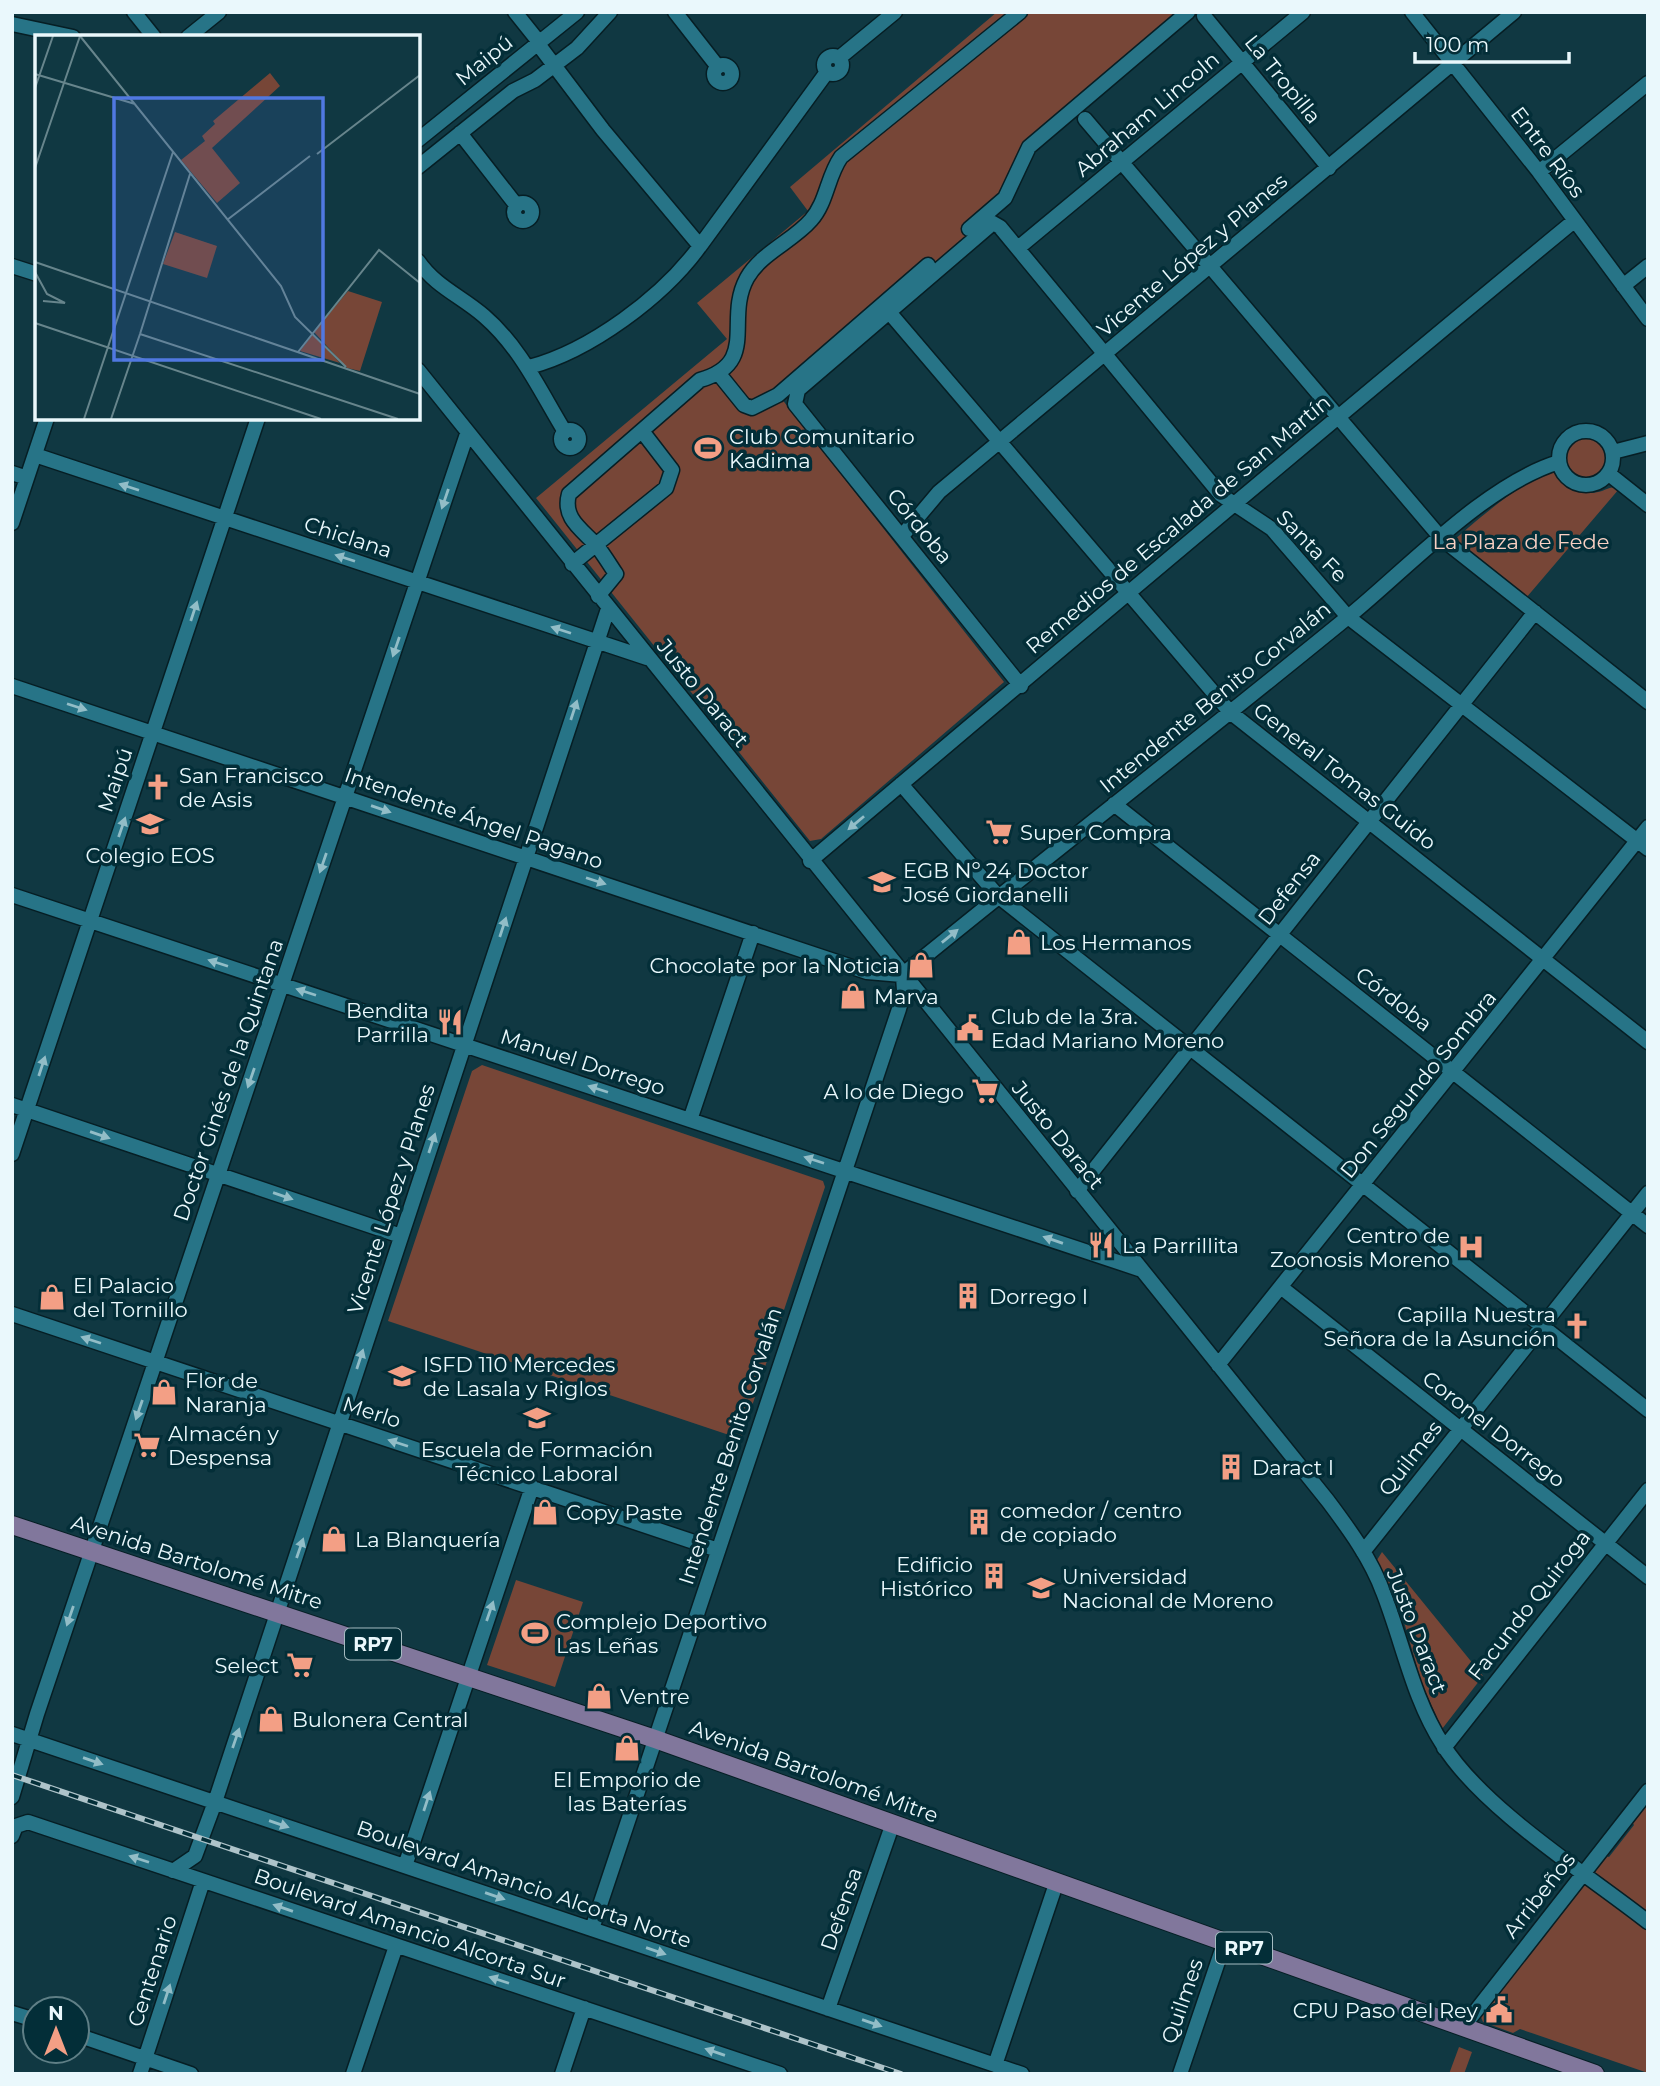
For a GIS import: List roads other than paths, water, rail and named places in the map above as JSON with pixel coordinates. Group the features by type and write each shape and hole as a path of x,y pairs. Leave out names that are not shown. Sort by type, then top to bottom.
{"main road":[{"name":"Avenida Bartolomé Mitre","path":"12,1525 655,1739 1595,2074"}],"street":[{"path":"134,12 152,35"},
{"path":"190,35 219,12"},
{"path":"515,12 554,66 699,246"},
{"name":"Maipú","path":"420,137 577,12"},
{"path":"420,165 513,91 535,80 577,48 610,12"},
{"path":"675,12 718,66"},
{"path":"528,367 561,357 591,340 664,287 699,246 827,72 832,75 840,72 842,66 839,58 895,12"},
{"path":"598,596 616,574 596,545 576,527 568,510 569,494 699,380 719,374 734,356 741,291 747,278 754,267 812,219 820,208 828,178 841,157 1020,12"},
{"path":"719,374 744,405 752,408 778,395 1005,198 1029,147 1188,12"},
{"name":"Abraham Lincoln","path":"1018,248 1303,12"},
{"name":"Entre Ríos","path":"1412,12 1539,172 1648,319"},
{"name":"Vicente López y Planes","path":"902,536 939,492 1514,12"},
{"name":"La Tropilla","path":"1205,16 1329,168"},
{"path":"12,24 64,35"},
{"path":"1539,172 1648,83"},
{"path":"1085,119 1441,538 1648,702"},
{"path":"460,133 517,206"},
{"name":"Remedios de Escalada de San Martín","path":"810,861 1021,686 1336,417 1574,221"},
{"name":"Santa Fe","path":"889,312 993,223 1000,227 1221,495 1272,529 1348,617 1642,845"},
{"path":"420,263 439,285 484,316 528,367 539,391 565,432"},
{"path":"12,266 35,273"},
{"path":"1623,286 1648,266"},
{"name":"Córdoba","path":"889,312 798,390 795,404 1021,686"},
{"name":"General Tomas Guido","path":"889,312 1230,712 1648,1042"},
{"name":"Justo Daract","path":"420,373 810,861 1328,1501 1363,1552 1382,1589 1417,1695 1444,1748 1476,1784 1582,1872 1648,1922"},
{"path":"12,523 46,420"},
{"name":"Maipú","path":"12,1154 257,420"},
{"path":"572,564 666,488 672,470 642,431"},
{"path":"1578,432 1597,433 1605,438 1613,452 1614,461 1609,474 1594,485 1576,483 1568,478 1559,462 1563,444 1578,432"},
{"name":"Doctor Ginés de la Quintana","path":"12,1797 467,434"},
{"path":"1613,452 1648,443"},
{"name":"Chiclana","path":"35,456 649,659"},
{"name":"Intendente Benito Corvalán","path":"592,1929 899,1009 904,991 902,975 1348,617 1441,538 1506,489 1559,462"},
{"path":"12,473 27,478"},
{"path":"1609,474 1648,505"},
{"name":"Vicente López y Planes","path":"195,1856 278,1613 608,609"},
{"name":"Defensa","path":"1077,1191 1535,612"},
{"name":"Intendente Ángel Pagano","path":"12,686 753,933 884,975 902,975"},
{"path":"901,784 998,896 1648,1410"},
{"name":"Córdoba","path":"1114,804 1648,1226"},
{"name":"Don Segundo Sombra","path":"1218,1365 1544,960 1642,845 1648,827"},
{"name":"Manuel Dorrego","path":"12,895 1141,1270"},
{"path":"690,1120 753,933"},
{"path":"12,1105 401,1236"},
{"name":"Quilmes","path":"1363,1552 1648,1193"},
{"name":"Coronel Dorrego","path":"1282,1288 1648,1577"},
{"name":"Merlo","path":"12,1314 718,1550"},
{"path":"405,1866 532,1488"},
{"name":"Facundo Quiroga","path":"1444,1748 1648,1490"},
{"name":"Boulevard Amancio Alcorta Norte","path":"12,1734 1022,2074"},
{"name":"Arribeños","path":"1464,2026 1648,1791"},
{"name":"Boulevard Amancio Alcorta Sur","path":"12,1836 16,1826 28,1822 775,2073"},
{"name":"Defensa","path":"828,2009 893,1824"},
{"path":"173,1871 195,1856 203,1881"},
{"name":"Centenario","path":"140,2074 203,1881"},
{"path":"995,2065 1057,1881"},
{"name":"Quilmes","path":"1180,2074 1225,1941"},
{"path":"353,2074 396,1946"},
{"path":"562,2074 584,2008"},
{"path":"91,2040 191,2074"}],"railway":[{"path":"12,1775 901,2074"}],"place":[{"name":"Club Comunitario Kadima","path":"708,448"},
{"name":"San Francisco de Asis","path":"158,787"},
{"name":"Colegio EOS","path":"150,824"},
{"name":"Super Compra","path":"999,832"},
{"name":"EGB Nº 24 Doctor José Giordanelli","path":"882,882"},
{"name":"Los Hermanos","path":"1019,942"},
{"name":"Chocolate por la Noticia","path":"921,965"},
{"name":"Marva","path":"853,996"},
{"name":"Bendita Parrilla","path":"450,1022"},
{"name":"Club de la 3ra. Edad Mariano Moreno","path":"970,1028"},
{"name":"A lo de Diego","path":"985,1091"},
{"name":"La Parrillita","path":"1101,1245"},
{"name":"Centro de Zoonosis Moreno","path":"1471,1247"},
{"name":"Dorrego I","path":"968,1296"},
{"name":"El Palacio del Tornillo","path":"52,1297"},
{"name":"Capilla Nuestra Señora de la Asunción","path":"1577,1326"},
{"name":"ISFD 110 Mercedes de Lasala y Riglos","path":"402,1376"},
{"name":"Flor de Naranja","path":"164,1392"},
{"name":"Escuela de Formación Técnico Laboral","path":"537,1418"},
{"name":"Almacén y Despensa","path":"147,1445"},
{"name":"Daract I","path":"1231,1467"},
{"name":"Copy Paste","path":"545,1512"},
{"name":"comedor / centro de copiado","path":"979,1522"},
{"name":"La Blanquería","path":"334,1539"},
{"name":"Edificio Histórico","path":"994,1576"},
{"name":"Universidad Nacional de Moreno","path":"1041,1588"},
{"name":"Complejo Deportivo Las Leñas","path":"535,1633"},
{"name":"Select","path":"300,1665"},
{"name":"Ventre","path":"599,1696"},
{"name":"Bulonera Central","path":"271,1719"},
{"name":"El Emporio de las Baterías","path":"627,1748"},
{"name":"CPU Paso del Rey","path":"1499,2010"}],"park label":[{"name":"La Plaza de Fede","path":"1521,541"}]}
